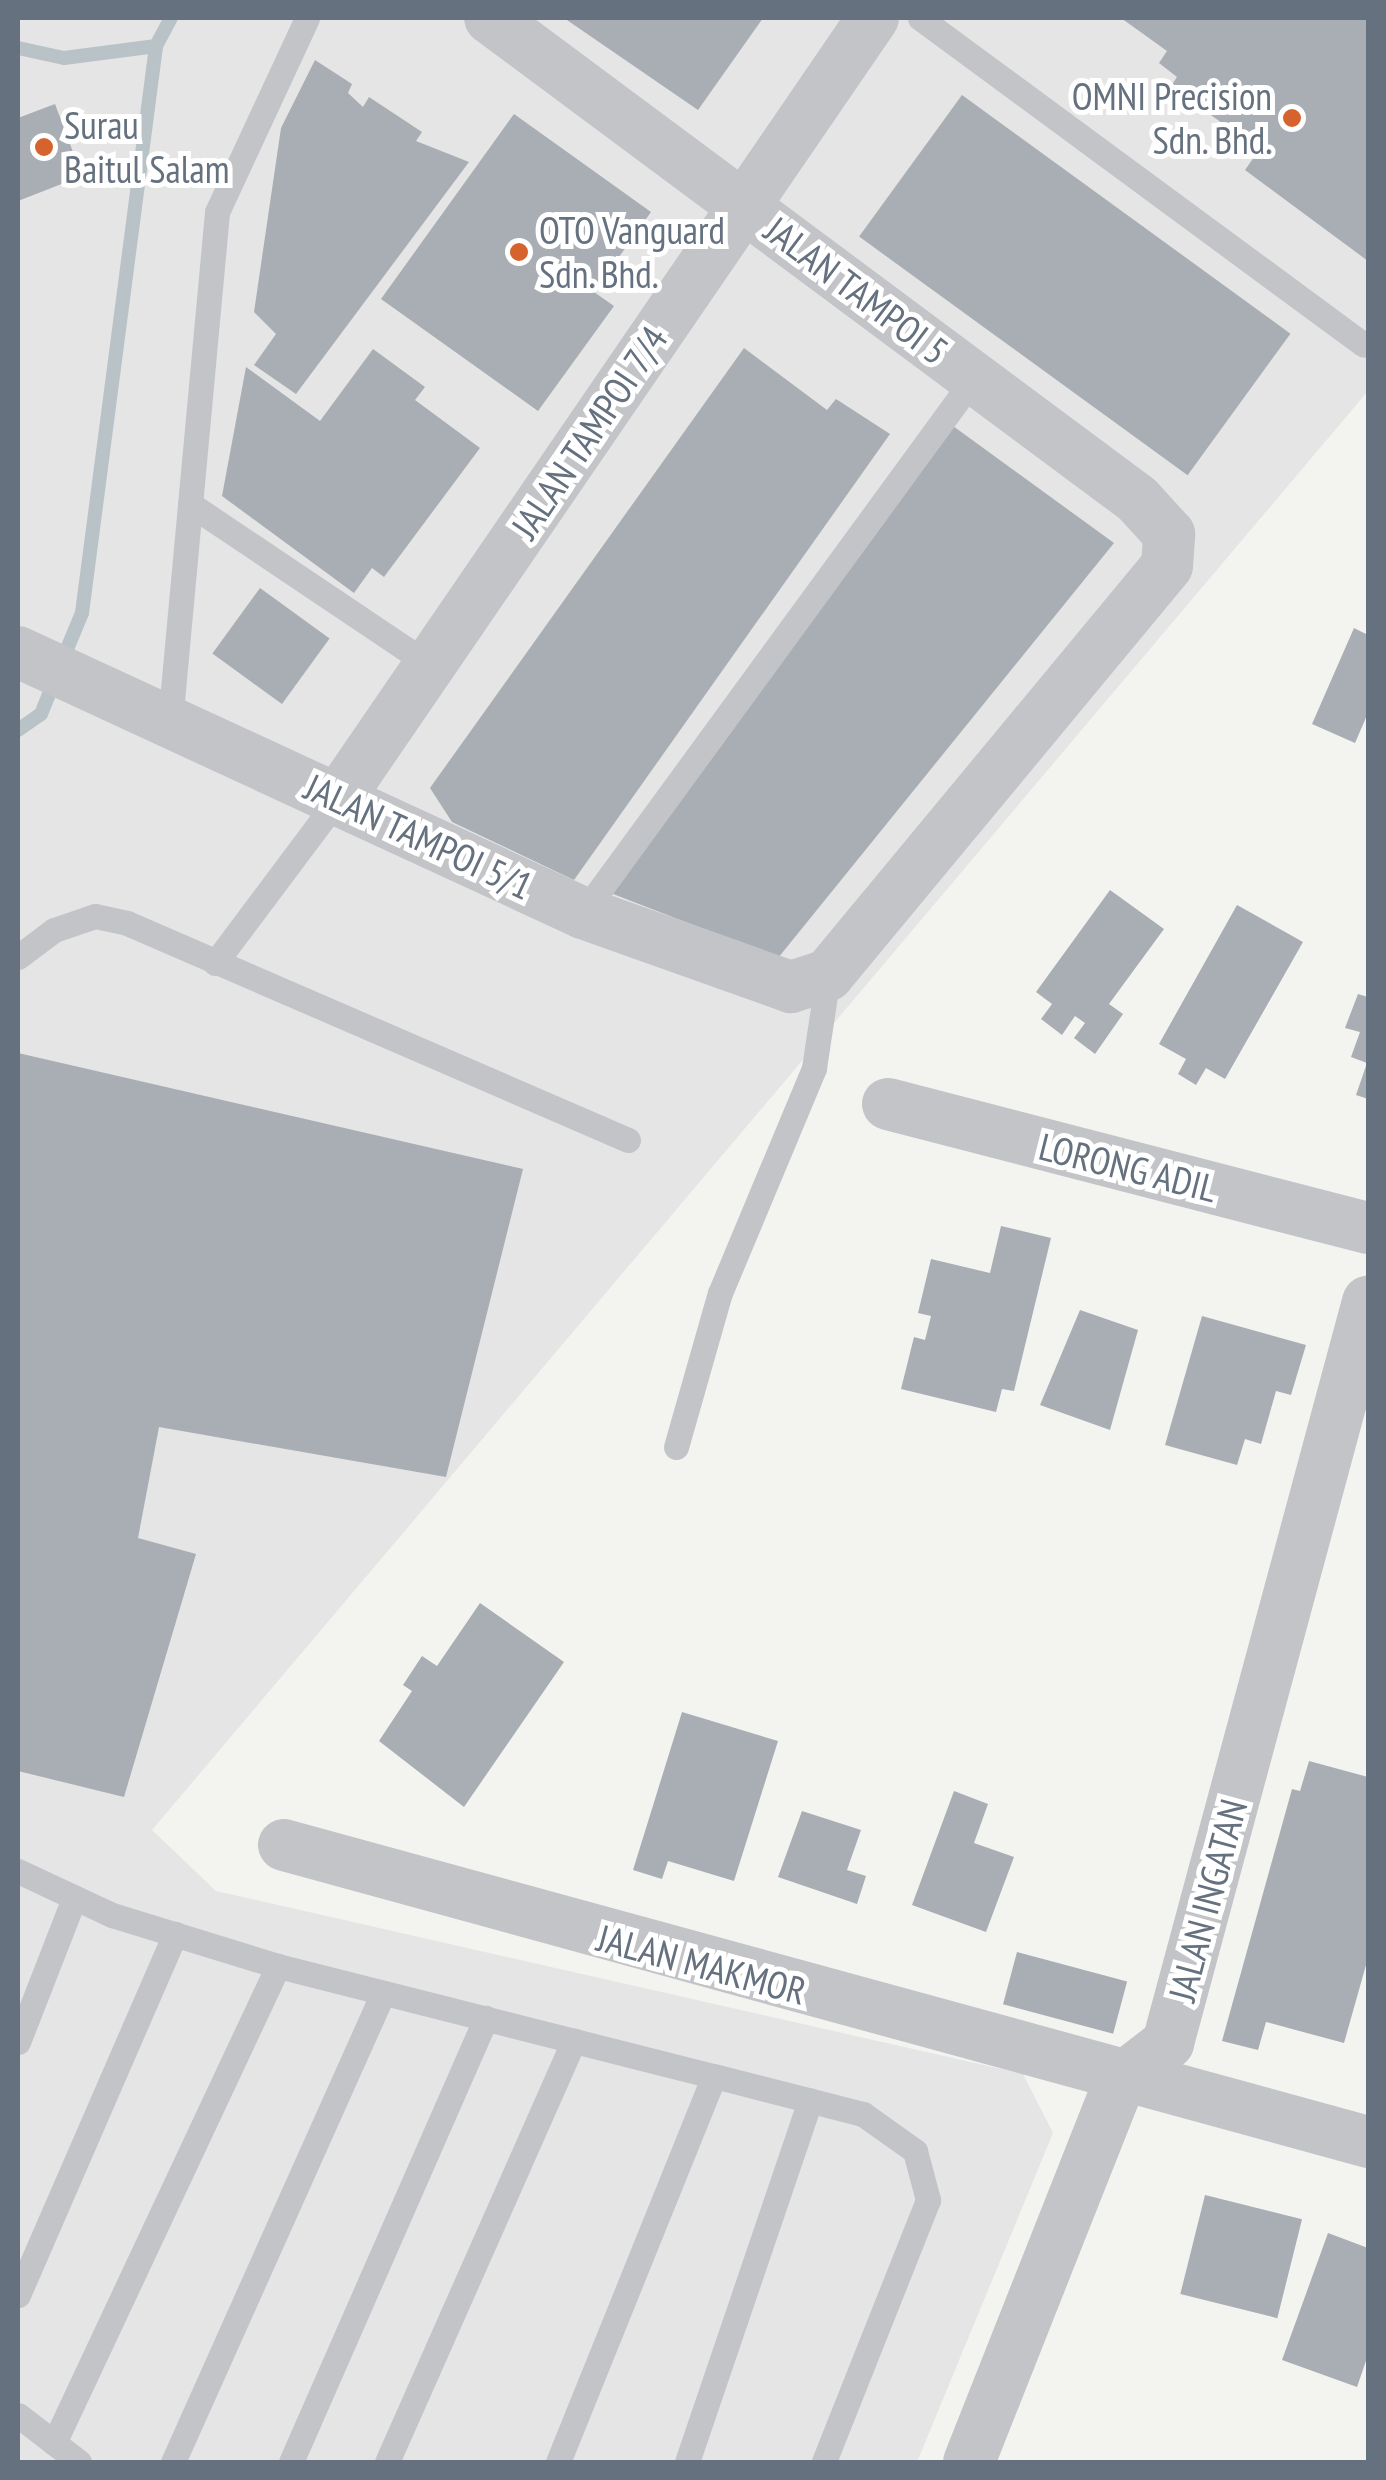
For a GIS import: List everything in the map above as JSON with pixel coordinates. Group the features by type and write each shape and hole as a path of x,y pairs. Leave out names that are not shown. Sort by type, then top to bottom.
{"street":[{"name":"JALAN TAMPOI 5","path":"490,18 1137,499 1169,534 1166,566 828,975"},
{"name":"JALAN TAMPOI 7/4","path":"340,796 873,18"},
{"name":"JALAN TAMPOI 5/1","path":"18,652 340,796 584,913 740,976 791,988 828,975"},
{"name":"LORONG ADIL","path":"888,1104 1368,1228"},
{"name":"JALAN INGATAN","path":"1120,2080 1168,2043 1368,1302"},
{"name":"JALAN MAKMOR","path":"284,1844 1120,2080 1368,2142"},
{"path":"969,2462 1120,2080"}],"lane":[{"path":"155,716 190,504 216,212 307,18"},
{"path":"920,18 1364,344"},
{"path":"584,913 974,378"},
{"path":"190,504 430,665"},
{"path":"215,963 340,796"},
{"path":"18,956 54,930 95,916 215,963 628,1140"},
{"path":"676,1448 720,1293 814,1068 828,975"},
{"path":"18,1872 74,1898 278,1966 863,2114 915,2151 928,2200 824,2462"},
{"path":"18,2042 74,1898"},
{"path":"18,2296 175,1934"},
{"path":"54,2444 278,1966"},
{"path":"173,2462 383,1993"},
{"path":"292,2462 486,2018"},
{"path":"387,2462 574,2041"},
{"path":"558,2462 714,2076"},
{"path":"687,2462 810,2100"},
{"path":"18,2415 79,2462"}],"shaded area":[{"path":"18,18 1368,18 1368,391 152,1830 216,1891 1023,2074 1053,2133 917,2462 18,2462"}],"building":[{"path":"564,18 763,18 698,110"},
{"name":"OMNI Precision Sdn. Bhd.","path":"1121,18 1368,18 1368,261 1245,170 1259,150 1171,86 1177,77 1159,63 1167,51"},
{"path":"315,60 352,84 348,93 363,107 369,97 422,132 416,141 469,162 296,394 254,365 276,334 254,312 281,128"},
{"path":"962,95 1290,334 1188,475 859,237"},
{"name":"Surau Baitul Salam","path":"55,104 82,176 18,201 18,118"},
{"name":"OTO Vanguard Sdn. Bhd.","path":"514,114 651,212 594,292 614,306 538,411 381,299"},
{"path":"744,348 827,410 836,399 890,434 574,880 452,822 430,788"},
{"path":"373,349 425,387 415,400 480,448 384,577 372,568 354,593 222,496 246,367 320,421"},
{"path":"953,426 1114,543 778,958 608,892"},
{"path":"260,588 330,639 282,704 212,654"},
{"path":"1354,628 1368,635 1368,713 1355,743 1312,724"},
{"path":"1110,890 1164,929 1109,1004 1123,1014 1095,1054 1074,1038 1085,1023 1075,1016 1062,1035 1041,1019 1052,1004 1036,992"},
{"path":"1237,905 1303,942 1225,1079 1206,1068 1196,1085 1178,1074 1186,1059 1159,1044"},
{"path":"1358,994 1368,997 1368,1099 1356,1095 1367,1063 1351,1057 1360,1032 1345,1028"},
{"path":"18,1053 523,1169 446,1477 159,1427 138,1538 196,1554 124,1797 18,1771"},
{"path":"1001,1226 1051,1238 1014,1391 1002,1389 996,1412 901,1389 914,1337 925,1340 931,1316 918,1313 931,1259 990,1273"},
{"path":"1080,1310 1138,1330 1110,1430 1040,1405"},
{"path":"1202,1316 1306,1345 1291,1395 1276,1391 1261,1444 1245,1439 1237,1465 1165,1445"},
{"path":"480,1603 564,1662 464,1807 379,1741 412,1691 403,1685 422,1656 437,1666"},
{"path":"682,1712 778,1741 734,1881 668,1861 662,1879 633,1870"},
{"path":"1309,1761 1368,1777 1368,1958 1344,2043 1266,2022 1258,2050 1222,2041 1292,1789 1300,1791"},
{"path":"954,1791 988,1804 974,1843 1014,1857 986,1932 912,1905"},
{"path":"802,1811 861,1830 847,1870 866,1876 857,1904 778,1877"},
{"path":"1017,1952 1127,1982 1113,2034 1003,2004"},
{"path":"1205,2195 1302,2219 1277,2318 1180,2294"},
{"path":"1328,2233 1368,2248 1368,2355 1357,2387 1282,2360"}],"waterway":[{"path":"62,661 82,613 156,46 171,18"},
{"path":"18,48 64,58 156,46"},
{"path":"18,730 41,714 54,681"}],"place":[{"name":"OMNI Precision Sdn. Bhd.","path":"1292,118"},
{"name":"Surau Baitul Salam","path":"44,147"},
{"name":"OTO Vanguard Sdn. Bhd.","path":"519,252"}]}
